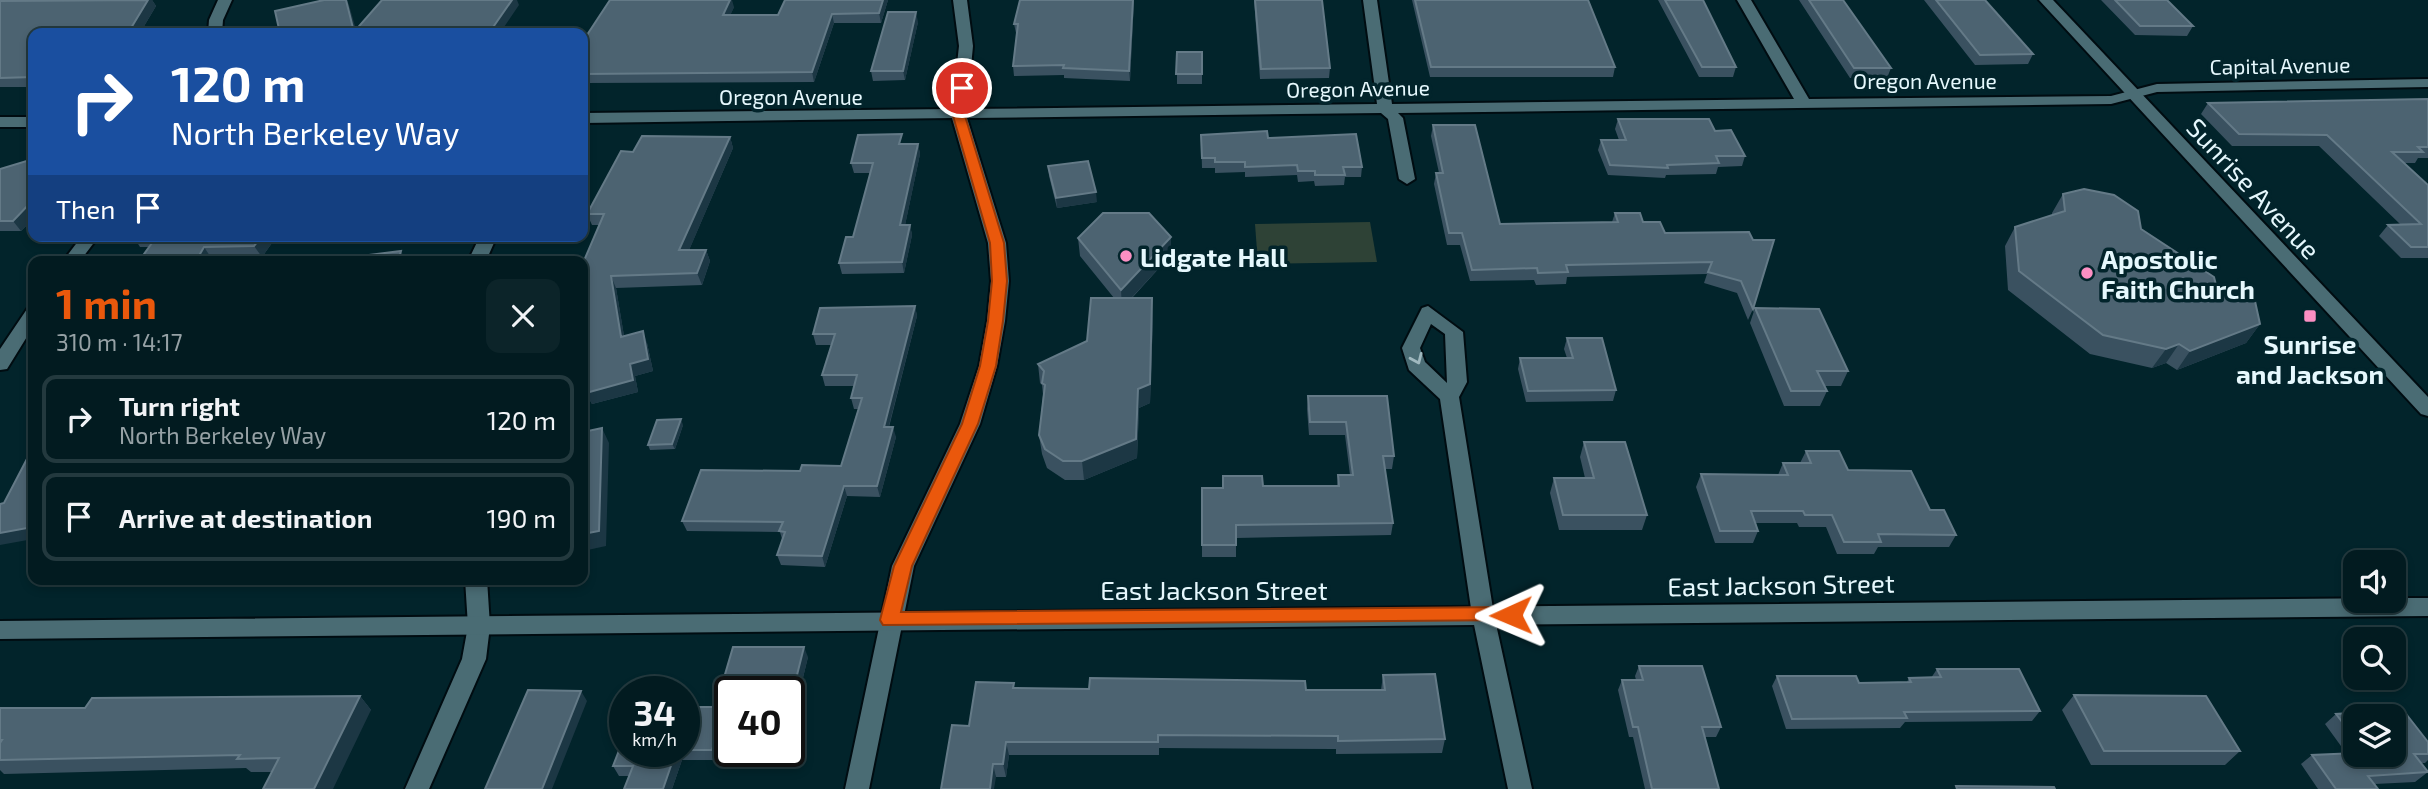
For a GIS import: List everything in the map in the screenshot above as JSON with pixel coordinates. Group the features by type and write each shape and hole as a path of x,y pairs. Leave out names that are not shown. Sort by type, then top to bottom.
{"street":[{"path":"215,28 225,0"},
{"path":"857,789 903,566 970,424 988,366 996,321 1000,281 997,243 959,116 966,46 960,0"},
{"path":"1370,0 1385,109 1395,118 1407,180"},
{"path":"1744,0 1803,102"},
{"name":"Sunrise Avenue","path":"2046,0 2428,408"},
{"name":"Capital Avenue","path":"2133,95 2157,88 2428,83"},
{"name":"Oregon Avenue","path":"588,118 959,116 1803,102 2111,100 2133,95"},
{"path":"0,122 28,122"},
{"path":"75,256 86,242"},
{"path":"0,364 28,321"},
{"path":"1449,397 1483,615 1520,789"},
{"path":"417,789 474,659 479,626 476,585"},
{"name":"East Jackson Street","path":"0,630 2428,607"}],"green space":[{"path":"1370,222 1377,262 1258,264 1255,224"}],"building":[{"path":"148,0 131,28 28,28 28,77 0,78 0,1"},
{"path":"324,0 346,0 353,28 279,28 275,11"},
{"path":"382,0 512,0 492,28 358,28"},
{"path":"610,0 730,0 723,15 778,15 785,0 883,0 879,13 832,14 812,72 588,74 588,33"},
{"path":"1020,0 1133,0 1129,71 1063,68 1064,65 1013,66 1018,24 1014,24"},
{"path":"1255,0 1322,0 1330,68 1261,69"},
{"path":"1415,0 1588,0 1615,67 1431,67"},
{"path":"1665,0 1703,0 1736,67 1702,67"},
{"path":"1809,0 1843,0 1891,68 1854,68"},
{"path":"1936,0 1985,0 2033,54 1980,55"},
{"path":"2115,0 2167,0 2193,26 2140,26"},
{"path":"888,12 916,12 903,71 871,71"},
{"path":"1177,52 1202,52 1202,74 1176,74"},
{"path":"2428,99 2428,147 2418,147 2423,152 2392,152 2428,185 2428,247 2411,247 2388,225 2421,224 2327,135 2239,134 2208,103"},
{"path":"1618,119 1709,119 1715,131 1731,130 1745,156 1716,156 1719,163 1667,165 1668,168 1610,165 1601,140 1626,140"},
{"path":"1433,125 1475,125 1500,224 1618,222 1615,213 1640,213 1643,222 1660,222 1665,233 1749,232 1753,240 1774,240 1753,309 1741,281 1708,272 1712,262 1566,265 1568,272 1538,273 1537,268 1472,270 1462,233 1449,233 1436,173 1443,173"},
{"path":"1267,131 1268,138 1356,134 1362,167 1343,167 1345,175 1315,175 1315,171 1298,171 1297,165 1245,167 1245,162 1215,162 1215,158 1202,158 1201,135"},
{"path":"902,134 899,144 918,144 900,225 910,225 902,262 839,263 846,237 853,237 873,163 851,163 858,135"},
{"path":"642,136 730,137 679,250 706,250 697,273 611,276 621,337 643,331 648,359 630,364 633,380 588,392 586,256 604,214 588,212 621,151 633,152"},
{"path":"28,161 28,205 13,221 0,221 0,169"},
{"path":"1088,161 1096,192 1056,198 1048,166"},
{"name":"Apostolic Faith Church","path":"2084,189 2114,195 2138,211 2141,229 2214,277 2216,285 2253,292 2260,324 2190,351 2179,344 2166,349 2103,335 2019,271 2015,227 2065,211 2063,194"},
{"name":"Lidgate Hall","path":"1103,213 1149,213 1171,237 1121,290 1078,238"},
{"path":"153,242 257,242 254,246 204,247 199,256 143,256"},
{"path":"401,251 400,256 361,256"},
{"path":"1091,298 1152,298 1150,384 1138,389 1136,439 1082,461 1063,461 1045,449 1039,435 1045,385 1042,383 1044,371 1038,364 1087,341"},
{"path":"915,306 884,427 893,427 877,486 844,486 822,556 777,555 785,532 779,531 783,522 682,521 701,470 800,471 802,465 841,466 862,398 851,398 857,375 822,375 835,334 813,334 820,308"},
{"path":"1755,308 1819,309 1848,371 1817,371 1827,391 1791,391"},
{"path":"1567,338 1602,338 1616,390 1528,391 1520,358 1573,358"},
{"path":"1308,396 1387,396 1394,456 1383,456 1393,523 1236,525 1236,545 1202,545 1202,488 1223,488 1223,476 1262,476 1263,486 1339,486 1338,475 1353,475 1346,422 1310,422"},
{"path":"681,419 672,444 648,445 657,420"},
{"path":"602,428 599,531 588,533 588,431"},
{"path":"1584,442 1625,442 1647,515 1563,515 1554,478 1594,478"},
{"path":"1806,451 1839,451 1848,470 1911,471 1930,510 1944,510 1956,535 1878,534 1881,542 1844,542 1832,515 1805,515 1803,511 1751,511 1758,531 1720,531 1701,474 1788,475 1783,463 1811,463"},
{"path":"28,457 28,528 0,533 0,504 4,503"},
{"path":"733,647 804,647 797,676 725,676"},
{"path":"1639,666 1702,666 1721,727 1702,727 1719,789 1652,789 1638,727 1633,727 1622,680 1643,680"},
{"path":"1937,669 2019,669 2040,711 1904,712 1907,718 1792,719 1777,676 1856,676 1859,683 1911,682 1909,678 1941,677"},
{"path":"1435,674 1445,739 1338,741 1338,736 1158,735 1158,742 1006,742 1003,764 993,764 990,789 941,789 952,725 969,726 976,682 1014,683 1013,688 1089,689 1090,678 1305,681 1306,690 1385,690 1383,675"},
{"path":"528,690 581,691 542,789 485,789"},
{"path":"2074,695 2206,696 2240,751 2104,751"},
{"path":"360,696 314,789 263,789 279,758 237,759 240,755 0,760 0,708 85,708 92,698"},
{"path":"700,707 714,707 712,750 700,750"},
{"path":"2336,714 2343,714 2343,723"},
{"path":"2406,714 2428,742 2428,754 2414,754 2428,772 2368,776 2378,789 2336,789 2312,755 2343,754 2343,767 2406,767"},
{"path":"633,767 671,767 663,789 624,789"},
{"path":"1956,786 2054,787 2055,789 1957,789"}],"place":[{"name":"Lidgate Hall","path":"1126,256"},
{"name":"Apostolic Faith Church","path":"2087,273"},
{"name":"Sunrise and Jackson","path":"2310,316"}],"route":[{"path":"962,88 959,116 986,198 997,243 1000,281 996,321 988,366 970,424 903,566 890,620 1511,615"}]}
